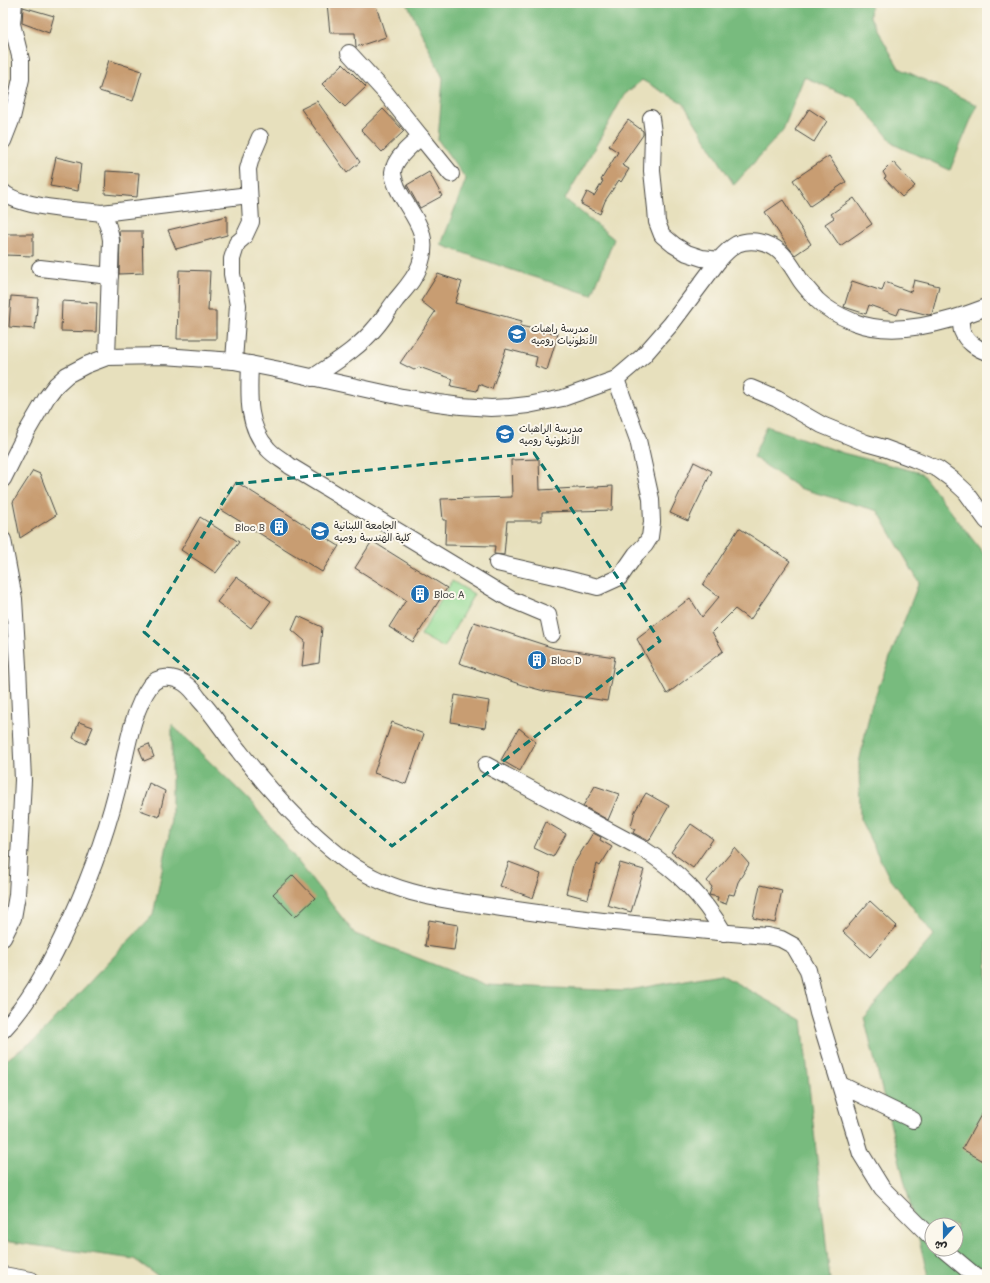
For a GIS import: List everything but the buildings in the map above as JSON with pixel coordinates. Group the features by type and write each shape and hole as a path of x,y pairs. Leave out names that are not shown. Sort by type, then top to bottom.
{"street":[{"path":"3,141 12,118 21,79 21,60 12,24 14,3"},
{"path":"349,53 418,131 421,137 451,174"},
{"path":"651,118 653,133 652,171 658,222 662,235 674,246 687,253 702,258 719,260"},
{"path":"234,361 238,305 232,274 232,259 237,243 244,237 251,222 248,169 260,137"},
{"path":"312,378 359,344 376,327 412,281 420,265 422,236 420,224 404,202 394,180 393,173 395,165 399,159 421,137"},
{"path":"3,192 6,195 27,203 102,214 249,195"},
{"path":"102,214 110,229 111,240 107,357"},
{"path":"3,480 47,396 56,385 67,375 86,365 107,357 164,356 234,361 312,378 461,406 491,408 510,407 563,398 616,379 643,356 671,324 719,260 738,244 749,242 761,242 780,252 818,301 844,317 865,325 908,328 960,317 987,306"},
{"path":"40,268 110,276"},
{"path":"960,317 962,330 968,339 976,347 987,352"},
{"path":"250,364 249,392 252,419 255,432 268,450 290,466 510,599 548,614 552,634"},
{"path":"497,564 567,578 598,587 620,577 636,554 645,546 650,537 652,522 651,500 638,440 616,379"},
{"path":"751,388 777,399 822,425 866,443 884,448 938,469 966,492 987,521"},
{"path":"3,540 14,599 23,780 17,894 13,918 3,938"},
{"path":"3,1030 30,996 51,961 71,919 83,891 109,819 118,789 136,714 150,686 156,680 164,677 182,681 190,688 204,704 237,750 259,776 282,802 319,838 356,869 389,886 408,892 442,899 551,915 767,936 781,939 794,946 808,970 818,1013 841,1086 860,1154 882,1188 924,1230"},
{"path":"486,765 659,859 702,899 724,933"},
{"path":"841,1086 913,1120"},
{"path":"953,1257 980,1280"},
{"path":"3,1275 31,1280"}],"highlighted area":[{"path":"534,453 660,641 392,846 144,632 234,484"}],"green space":[{"path":"407,3 871,3 870,17 899,68 977,105 950,170 895,145 856,99 804,77 783,130 734,185 683,103 642,80 624,95 565,199 614,239 592,295 515,271 441,245 466,179 438,140 443,78"},
{"path":"767,426 843,453 921,473 987,558 987,1280 929,1280 864,1017 934,935 889,877 860,819 859,763 871,707 919,582 878,511 799,488 753,457"},
{"path":"452,581 474,594 444,648 421,635"},
{"path":"172,725 251,802 355,934 487,985 624,991 720,974 802,1020 830,1280 164,1280 134,1259 3,1241 3,1062 36,1039 153,915 172,820"}],"place":[{"name":"مدرسة راهبات الأنطونيات روميه","path":"517,334"},
{"name":"مدرسة الراهبات الأنطونية روميه","path":"505,434"},
{"name":"Bloc B","path":"279,527"},
{"name":"الجامعة اللبنانية كلية الهندسة روميه","path":"320,531"},
{"name":"Bloc A","path":"420,594"},
{"name":"Bloc D","path":"537,660"}]}
